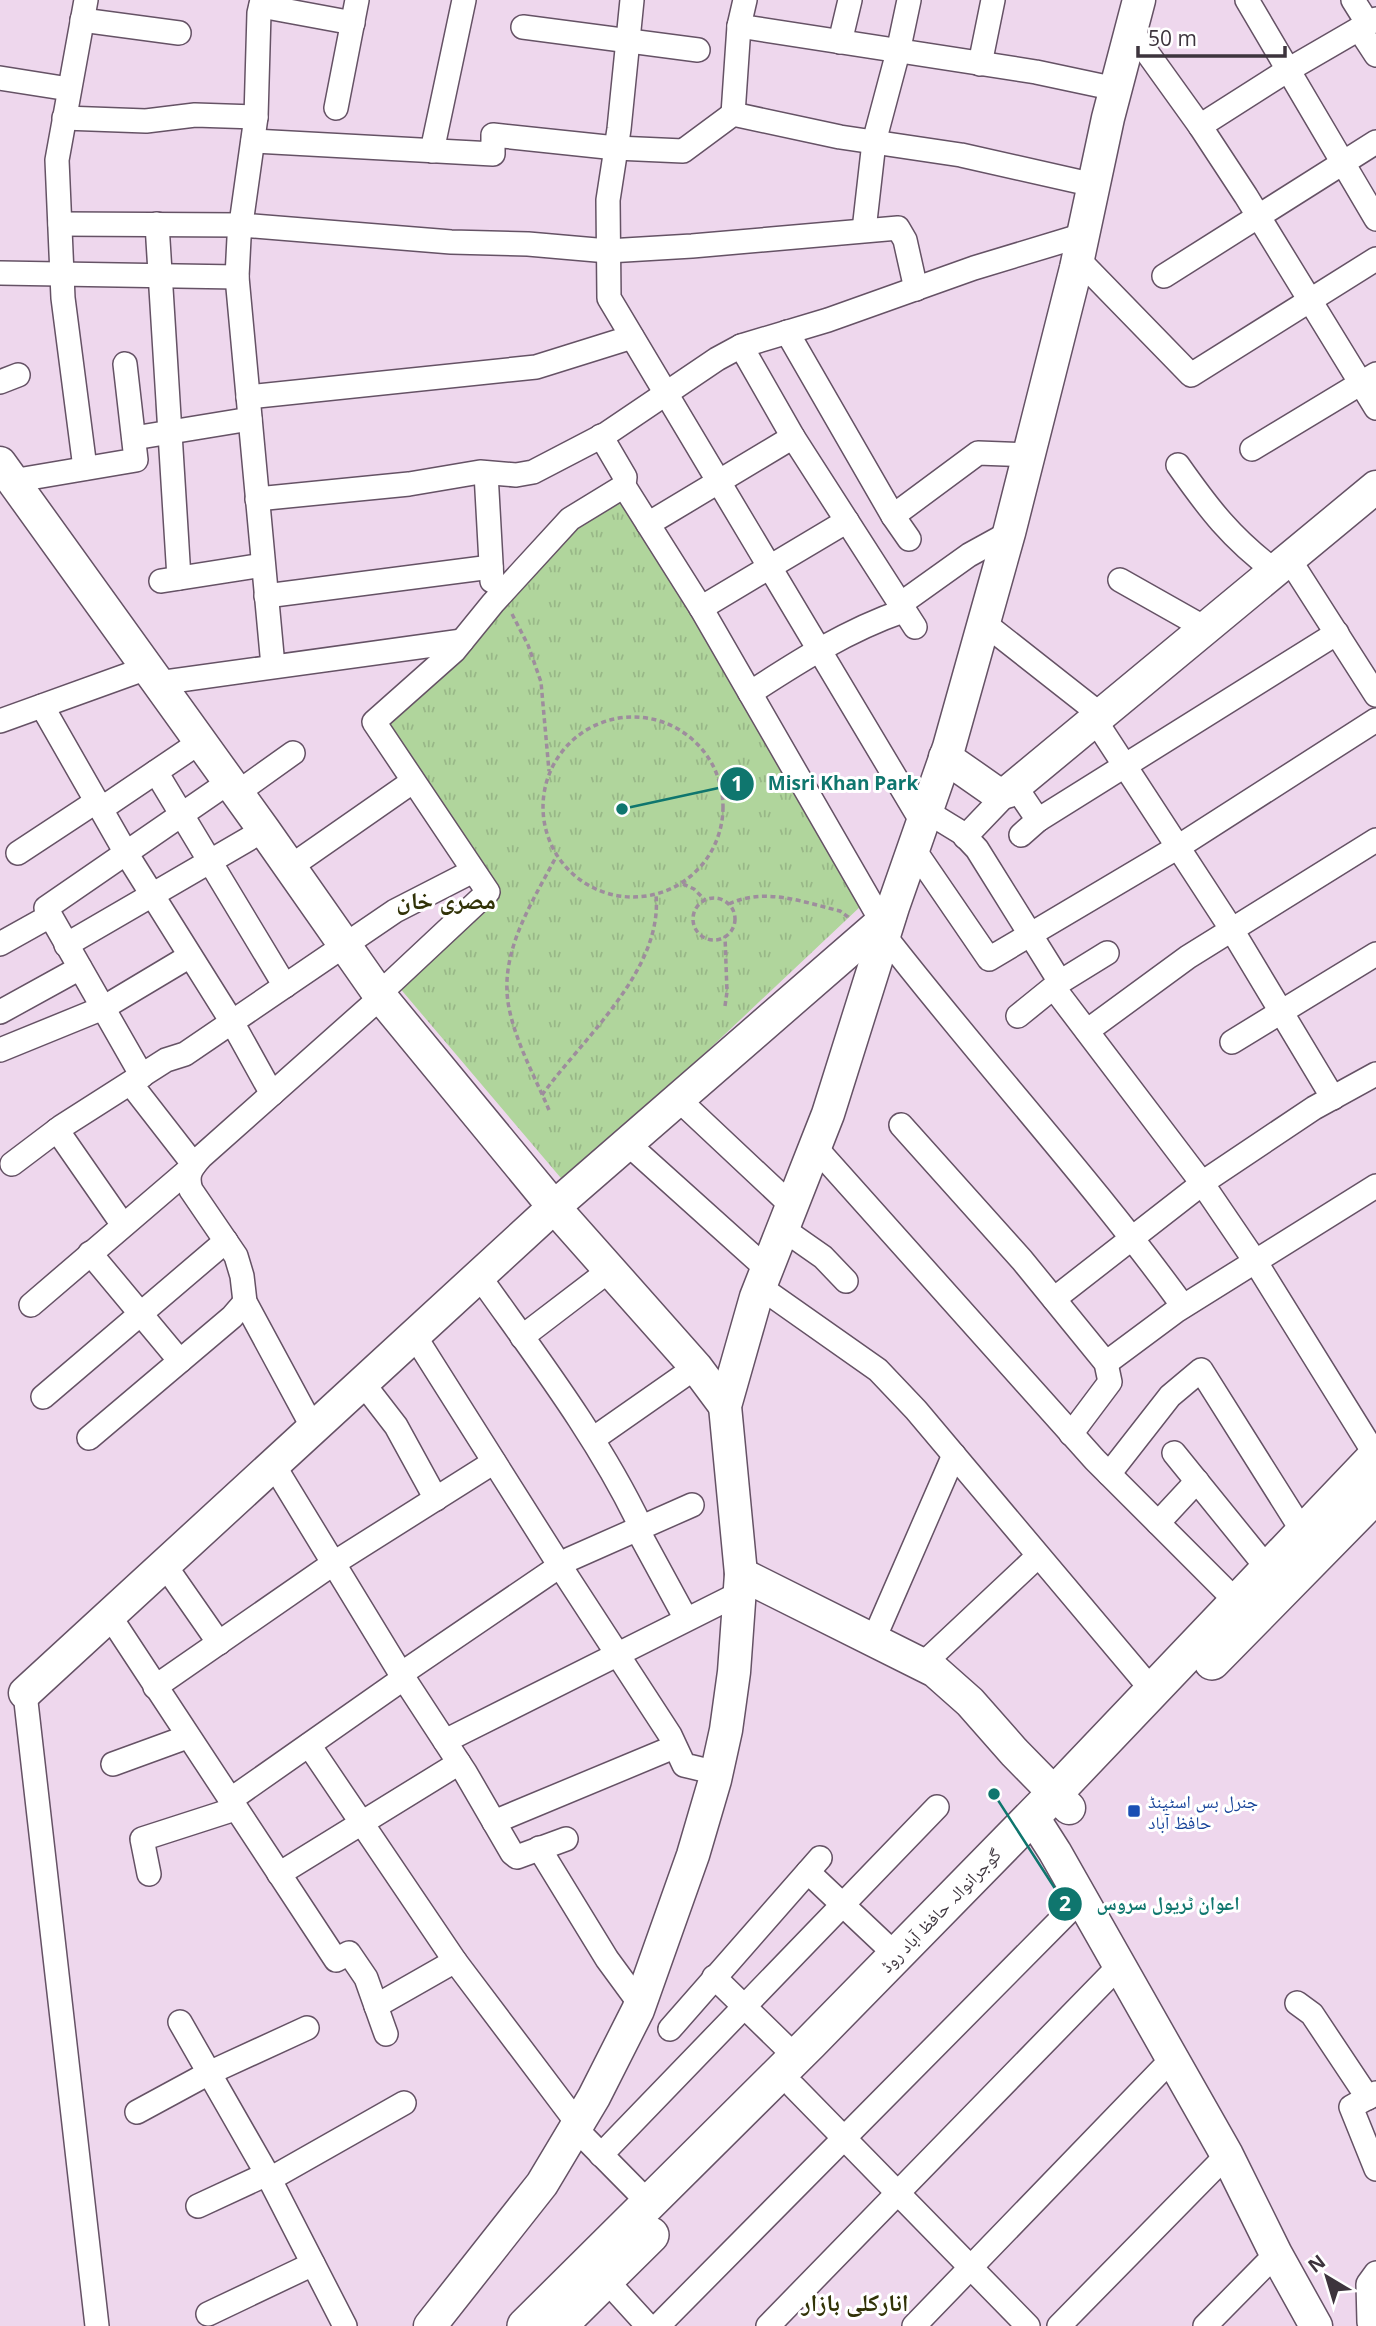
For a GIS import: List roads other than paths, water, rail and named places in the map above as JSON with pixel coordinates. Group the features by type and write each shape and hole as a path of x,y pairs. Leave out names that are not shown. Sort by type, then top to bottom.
{"main road":[{"name":"گوجرانوالہ حافظ آباد روڈ","path":"526,2326 649,2203 795,2072 1049,1813 1152,1690 1376,1456"},
{"name":"گوجرانوالہ حافظ آباد روڈ","path":"559,2326 606,2280 795,2072 896,1955 1049,1813 1376,1495"}],"street":[{"path":"432,151 464,0"},
{"path":"632,0 608,200 609,298 819,649 921,827 989,959 1178,847 1376,720"},
{"path":"733,114 739,26 745,0"},
{"path":"840,42 850,0"},
{"path":"864,230 874,142 909,0"},
{"path":"980,64 993,0"},
{"path":"1247,0 1376,219"},
{"path":"1353,0 1368,24 1376,55"},
{"path":"273,666 237,277 241,225 256,117 262,3 355,11 336,108"},
{"path":"85,468 63,298 57,160 84,10 179,33"},
{"path":"430,2326 542,2183 576,2126 639,2007 693,1855 717,1773 732,1684 740,1583 725,1406 764,1278 828,1114 881,927 921,827 945,757 1029,455 1135,15"},
{"path":"1135,15 1200,126 1310,300 1368,379 1376,408"},
{"path":"1200,126 1288,70 1368,24"},
{"path":"739,26 1036,72 1116,89"},
{"path":"523,27 698,50"},
{"path":"0,78 69,89"},
{"path":"253,141 493,154 494,135 616,148 683,151 733,114 840,137 961,155 1094,185"},
{"path":"64,118 146,121 195,115 256,117"},
{"path":"1164,276 1376,142"},
{"path":"60,224 241,225 451,242 528,244 608,251 898,228 905,240 916,289"},
{"path":"157,224 170,432 170,580 263,565"},
{"path":"257,499 409,484 486,472 516,475 533,472 601,436 741,346 916,289 1081,247"},
{"path":"1081,247 1191,375 1376,259"},
{"path":"0,273 237,277"},
{"path":"787,331 893,516 909,539"},
{"path":"134,438 170,432 249,408 536,367 632,337"},
{"path":"741,346 793,437 906,614"},
{"path":"6,472 85,468 136,460 125,364"},
{"path":"1252,449 1368,379"},
{"path":"601,436 625,477 624,486 701,608 881,927 987,1064 1133,1238 1183,1306"},
{"path":"648,524 793,437"},
{"path":"893,516 978,453 1029,455"},
{"path":"1178,465 1215,517 1249,551 1282,565 1337,633 1376,695"},
{"path":"6,472 380,995 554,1207 696,1367 725,1406"},
{"path":"486,472 491,566 496,600"},
{"path":"31,1305 193,1166 488,892 374,722 462,641 570,519 624,486"},
{"path":"965,836 1012,788 1376,487"},
{"path":"701,608 847,522"},
{"path":"750,693 819,649 879,619 906,614 969,555 1009,533"},
{"path":"266,596 491,566"},
{"path":"1120,580 1205,628"},
{"path":"984,624 1098,717 1125,766 1232,930 1333,1098"},
{"path":"1012,788 1030,827 1337,633"},
{"path":"0,721 42,706 152,675 273,666 462,641"},
{"path":"42,706 126,853 232,1022 272,1094"},
{"path":"18,853 156,772 200,742"},
{"path":"193,1166 137,1080 103,1008 46,908 182,814 293,753"},
{"path":"945,757 998,794 1012,788"},
{"path":"156,772 285,986"},
{"path":"290,867 412,782"},
{"path":"921,827 965,836 977,849 1087,1031 1202,1183 1255,1261 1376,1456"},
{"path":"66,945 264,830"},
{"path":"1087,1031 1188,957 1376,840"},
{"path":"12,1164 57,1130 166,1060 185,1054 395,911 473,870"},
{"path":"0,944 50,916"},
{"path":"97,2326 25,1693 554,1207 881,927"},
{"path":"1018,1016 1057,985 1107,953"},
{"path":"1232,1042 1376,954"},
{"path":"0,1050 103,1008 190,956"},
{"path":"0,1012 80,968"},
{"path":"1054,1299 1202,1183 1314,1108 1376,1074"},
{"path":"678,1099 846,1281"},
{"path":"901,1125 1054,1299 1106,1363 1110,1382 1071,1434"},
{"path":"57,1130 123,1226"},
{"path":"627,1143 764,1278 878,1370 916,1410 1152,1690"},
{"path":"815,1147 1071,1434 1237,1602"},
{"path":"193,1166 188,1180 191,1190 236,1256 245,1302 313,1428"},
{"path":"1106,1363 1183,1306 1376,1186"},
{"path":"43,1397 226,1241"},
{"path":"90,1253 180,1361"},
{"path":"522,1337 611,1269"},
{"path":"479,1276 593,1439 618,1480 639,1528 686,1619"},
{"path":"89,1438 232,1317 245,1302"},
{"path":"414,1335 670,1735 684,1765 717,1773"},
{"path":"593,1439 696,1367"},
{"path":"1109,1474 1170,1396 1201,1370 1303,1532"},
{"path":"362,1382 397,1426 436,1499"},
{"path":"1174,1453 1268,1569"},
{"path":"873,1640 954,1455"},
{"path":"155,1687 334,1563 494,1462"},
{"path":"274,1464 517,1857 566,1839"},
{"path":"1158,1523 1197,1481"},
{"path":"149,1874 142,1839 232,1804 403,1676 570,1559 692,1505"},
{"path":"922,1665 1038,1556"},
{"path":"164,1564 219,1643"},
{"path":"445,1741 686,1619 740,1583"},
{"path":"740,1583 873,1640 935,1671 970,1702 1014,1752 1049,1813 1080,1900 1227,2155 1276,2254 1316,2326"},
{"path":"109,1615 336,1960 349,1952 366,1978 386,2034"},
{"path":"113,1764 187,1737"},
{"path":"309,1745 455,1961 576,2126 649,2203"},
{"path":"494,1822 674,1747"},
{"path":"279,1874 459,1763"},
{"path":"601,2155 937,1807"},
{"path":"539,1848 639,2007 670,2029 696,2055"},
{"path":"670,2029 814,1865 844,1904 896,1955"},
{"path":"658,2326 1080,1900"},
{"path":"376,2006 455,1961"},
{"path":"768,2326 1119,1966"},
{"path":"714,1977 744,2006 843,2137 1028,2326"},
{"path":"1297,2003 1312,2014 1372,2095 1351,2107 1376,2169"},
{"path":"180,2021 269,2177 345,2326"},
{"path":"137,2112 209,2073 307,2028"},
{"path":"914,2326 1172,2059"},
{"path":"198,2206 269,2177 404,2103"},
{"path":"1059,2326 1227,2155"},
{"path":"1205,2326 1276,2254"},
{"path":"208,2314 313,2264"},
{"path":"1368,2322 1368,2284 1376,2273"},
{"path":"606,2280 648,2326"}],"place":[{"name":"Misri Khan Park","path":"622,809"},
{"name":"اعوان ٹریول سروس","path":"994,1794"},
{"name":"جنرل بس اسٹینڈ حافظ آباد","path":"1134,1811"}],"district":[{"name":"مصری خان","path":"446,899"},
{"name":"انارکلی بازار","path":"855,2301"}]}
